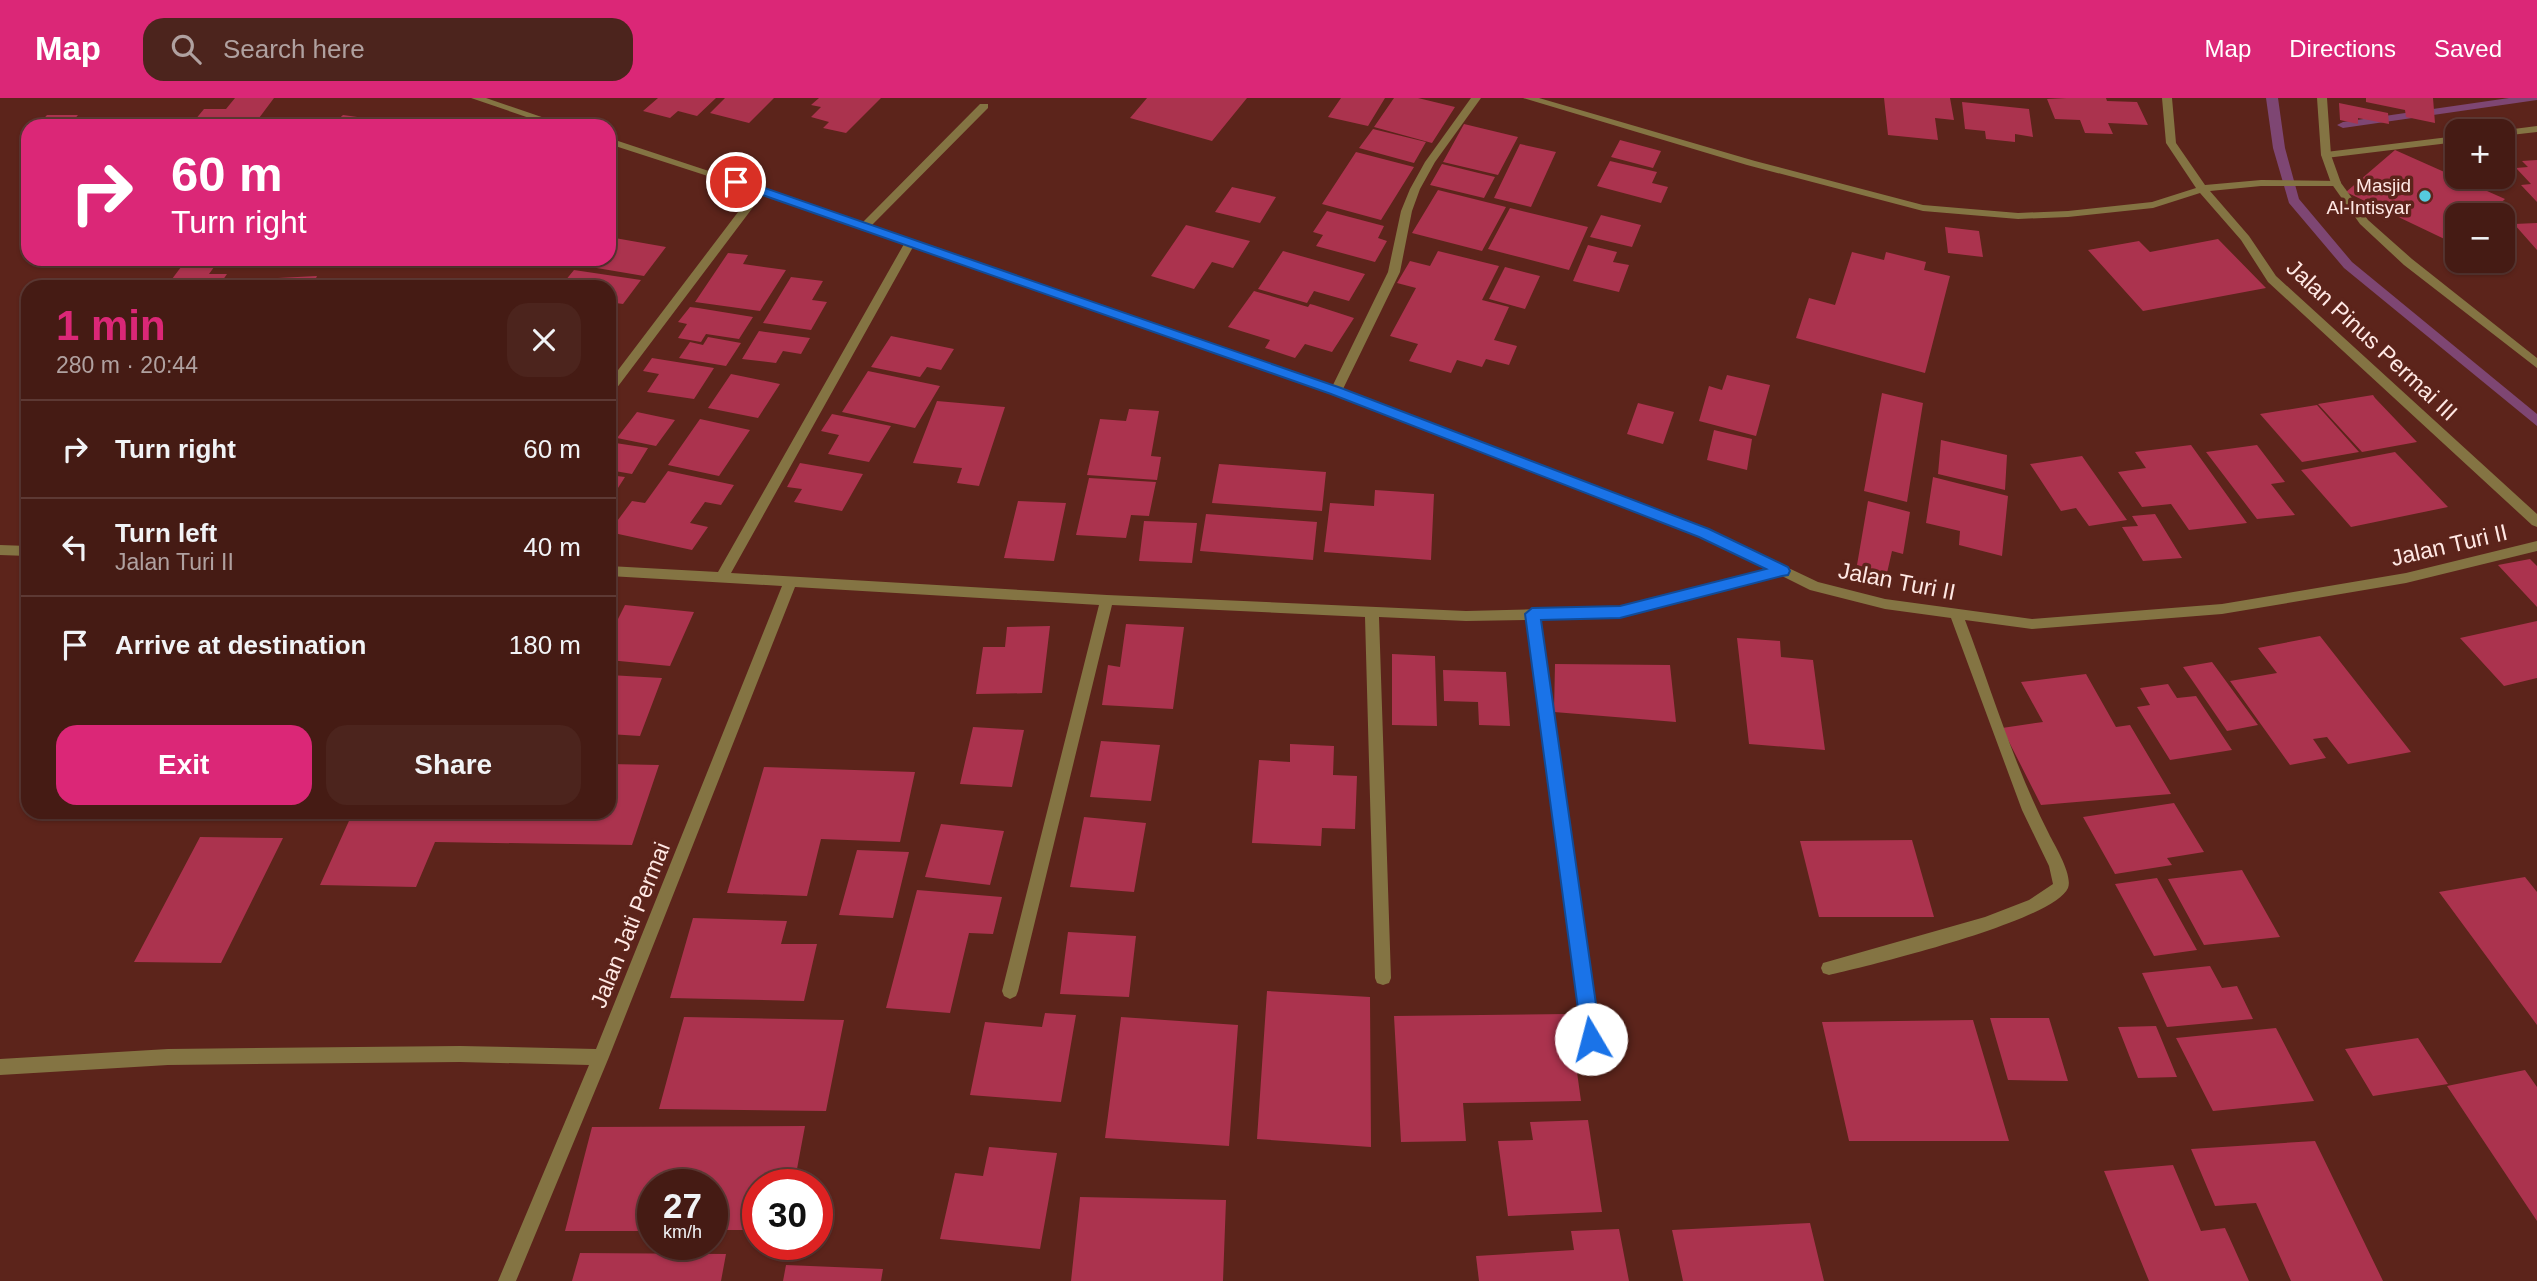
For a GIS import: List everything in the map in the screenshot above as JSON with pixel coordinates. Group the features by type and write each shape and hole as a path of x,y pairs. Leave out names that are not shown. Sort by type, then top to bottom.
{"street":[{"path":"476,98 541,119"},
{"path":"1336,391 1396,266 1407,207 1416,186 1476,98"},
{"path":"1528,98 1563,102 1751,163 1923,208 1944,211 2006,216 2068,214 2152,205 2202,189 2261,183 2336,183"},
{"name":"Jalan Pinus Permai III","path":"2167,98 2171,143 2202,189 2245,238 2272,279 2537,522"},
{"path":"2322,98 2326,155 2336,183 2364,222 2408,262 2537,364"},
{"path":"865,226 984,106"},
{"path":"2515,132 2537,129"},
{"path":"2326,155 2445,140"},
{"name":"Jalan Turi II","path":"616,143 761,190 1336,391 1704,533 1815,586 1885,604 2032,624 2222,609 2406,578 2537,546"},
{"path":"616,381 761,190"},
{"path":"722,577 910,242"},
{"path":"0,550 21,551"},
{"path":"616,571 790,583 1466,617 1620,612 1782,571"},
{"name":"Jalan Jati Permai","path":"507,1281 601,1058 790,583"},
{"path":"1010,992 1107,600"},
{"path":"1372,614 1382,978"},
{"path":"1532,614 1595,1065"},
{"path":"1829,968 1930,943 2026,909 2050,897 2061,886 2057,866 2029,810 1956,614"},
{"path":"0,1067 168,1058 460,1054 601,1058"}],"building":[{"path":"235,98 274,98 258,119 196,119 204,109 226,109"},
{"path":"658,98 716,98 697,116 678,111 670,118 643,111"},
{"path":"725,98 774,98 749,123 710,113"},
{"path":"819,98 881,98 846,133 823,128 829,122 811,117 821,107 811,105"},
{"path":"1147,98 1247,98 1212,141 1130,118"},
{"path":"1341,98 1385,98 1368,126 1328,117"},
{"path":"1394,98 1418,98 1455,107 1432,143 1374,127"},
{"path":"1884,98 1950,98 1954,120 1935,118 1938,140 1888,135"},
{"path":"2106,98 2107,101 2137,102 2148,125 2108,123 2113,134 2085,133 2080,120 2055,119 2047,99"},
{"path":"2366,98 2433,98 2435,123 2406,117 2405,110 2366,102"},
{"path":"1962,102 2029,109 2033,137 2015,134 2015,142 1986,139 1985,131 1965,129"},
{"path":"2339,103 2388,113 2389,124 2358,118 2358,124 2340,120"},
{"path":"47,115 78,115 75,119 43,119"},
{"path":"343,115 372,119 339,119"},
{"path":"1464,124 1518,137 1498,175 1443,162"},
{"path":"1373,129 1426,142 1414,163 1359,148"},
{"path":"1620,140 1661,151 1653,168 1611,157"},
{"path":"1520,144 1556,152 1531,207 1494,198"},
{"name":"Masjid Al-Intisyar","path":"2395,150 2445,172 2445,189 2483,189 2505,199 2501,203 2445,203 2445,239 2346,192"},
{"path":"1356,152 1414,167 1381,220 1322,204"},
{"path":"2537,160 2537,202 2521,185 2531,184 2516,168 2528,167 2522,161"},
{"path":"1610,161 1657,172 1652,183 1668,187 1661,203 1597,186"},
{"path":"1442,164 1495,177 1484,198 1430,185"},
{"path":"1232,187 1276,197 1260,223 1215,212"},
{"path":"1438,190 1506,207 1482,251 1412,233"},
{"path":"1510,208 1588,227 1569,270 1488,249"},
{"path":"1327,211 1384,226 1378,238 1387,241 1375,262 1316,246 1323,235 1313,232"},
{"path":"1601,215 1641,225 1632,247 1590,237"},
{"path":"2537,223 2537,250 2515,225"},
{"path":"1186,225 1250,241 1233,268 1212,262 1194,289 1151,276"},
{"path":"1945,227 1979,231 1983,257 1948,253"},
{"path":"616,238 666,247 644,276 585,266 616,266"},
{"path":"2218,239 2266,288 2143,311 2088,250 2139,241 2150,252"},
{"path":"1588,245 1617,252 1613,262 1629,265 1619,292 1573,281"},
{"path":"1283,251 1365,274 1349,301 1314,291 1307,303 1258,289"},
{"path":"1438,251 1499,266 1482,300 1509,307 1494,340 1517,346 1509,365 1486,359 1482,367 1457,360 1451,373 1409,361 1418,344 1390,336 1416,288 1397,283 1410,261 1430,266"},
{"path":"1852,252 1884,260 1886,252 1926,262 1924,270 1950,276 1925,373 1796,338 1809,298 1835,305"},
{"path":"728,253 748,255 743,264 786,270 760,311 695,302"},
{"path":"182,266 215,266 209,274 227,274 223,280 171,280"},
{"path":"1505,267 1540,276 1525,309 1489,299"},
{"path":"574,270 641,280 623,304 616,303 616,280 566,280"},
{"path":"317,276 315,280 258,279"},
{"path":"791,277 823,281 812,300 827,302 811,330 763,323"},
{"path":"1254,291 1308,307 1310,304 1314,305 1354,318 1332,352 1305,344 1295,358 1265,348 1270,340 1228,327"},
{"path":"690,307 753,317 739,339 706,334 701,342 678,338 687,324 678,322"},
{"path":"759,331 810,338 801,354 783,351 776,363 742,359"},
{"path":"891,336 954,349 941,370 927,367 920,377 871,367"},
{"path":"708,337 741,343 726,366 679,358 690,342 703,345"},
{"path":"652,358 714,368 694,399 647,392 659,374 643,371"},
{"path":"868,371 940,386 915,428 842,412"},
{"path":"731,374 780,384 758,418 708,408"},
{"path":"1727,375 1770,385 1756,436 1699,421 1709,386 1722,390"},
{"path":"1882,393 1923,403 1907,502 1864,491"},
{"path":"2373,395 2417,442 2362,452 2318,404"},
{"path":"937,401 1005,407 979,486 957,483 962,468 913,463"},
{"path":"1638,403 1674,412 1663,444 1627,434"},
{"path":"2317,405 2359,452 2302,462 2260,414"},
{"path":"1129,409 1159,411 1151,456 1161,457 1157,480 1087,475 1100,419 1126,421"},
{"path":"637,412 675,420 656,446 617,438"},
{"path":"832,414 891,426 869,462 828,454 839,435 821,431"},
{"path":"700,419 750,430 719,476 668,465"},
{"path":"1714,430 1752,439 1747,470 1707,460"},
{"path":"1941,440 2007,455 2005,490 1938,474"},
{"path":"616,443 648,448 632,474 616,471"},
{"path":"2191,445 2247,523 2189,530 2171,504 2142,507 2118,472 2146,468 2135,452"},
{"path":"2257,445 2285,482 2271,484 2295,515 2257,519 2206,452"},
{"path":"2395,452 2448,507 2351,527 2301,470"},
{"path":"2082,456 2127,520 2089,526 2076,508 2061,511 2030,464"},
{"path":"800,463 863,474 842,511 794,502 802,489 787,487"},
{"path":"1219,464 1326,472 1322,511 1212,503"},
{"path":"668,471 734,485 721,505 705,502 690,523 708,527 692,550 616,534 616,523 632,501 645,503"},
{"path":"616,476 625,477 616,491"},
{"path":"1933,477 2008,496 2002,556 1959,545 1960,531 1926,523"},
{"path":"1089,478 1156,482 1149,516 1131,515 1126,538 1076,535"},
{"path":"1375,490 1434,494 1431,560 1324,552 1330,503 1374,506"},
{"path":"1018,501 1066,503 1054,561 1004,558"},
{"path":"1868,501 1910,512 1903,554 1892,551 1887,573 1857,565"},
{"path":"1206,514 1317,522 1313,560 1200,551"},
{"path":"2155,514 2182,558 2143,561 2122,527 2138,526 2132,516"},
{"path":"1144,521 1197,523 1192,563 1139,561"},
{"path":"2530,559 2537,566 2537,607 2498,565"},
{"path":"625,605 694,612 670,666 616,661 616,623"},
{"path":"2537,621 2537,678 2504,686 2460,638"},
{"path":"1126,624 1184,627 1173,709 1102,705 1108,665 1120,667"},
{"path":"1050,626 1042,693 976,694 983,647 1005,647 1007,627"},
{"path":"2320,636 2411,752 2348,764 2327,737 2313,739 2326,758 2290,765 2230,681 2277,673 2258,648"},
{"path":"1737,638 1780,641 1781,657 1813,660 1825,750 1749,744"},
{"path":"1392,654 1435,656 1437,726 1392,725"},
{"path":"2212,662 2258,725 2227,731 2183,667"},
{"path":"1555,664 1670,665 1676,722 1554,712"},
{"path":"1443,670 1506,672 1510,726 1479,725 1478,702 1444,701"},
{"path":"2086,674 2116,727 2130,725 2171,794 2041,805 2002,728 2043,722 2021,682"},
{"path":"616,675 662,678 640,736 616,734"},
{"path":"2168,684 2177,698 2196,696 2232,750 2170,760 2137,707 2150,705 2140,688"},
{"path":"973,727 1024,730 1012,787 960,784"},
{"path":"1101,741 1160,745 1151,801 1090,797"},
{"path":"1290,744 1334,746 1333,775 1357,776 1355,829 1322,828 1321,846 1252,843 1259,760 1290,762"},
{"path":"616,764 659,765 632,845 435,842 416,887 320,885 350,819 616,819"},
{"path":"764,767 915,772 900,842 821,839 807,896 727,893"},
{"path":"2174,803 2204,852 2167,858 2172,865 2115,874 2083,817"},
{"path":"1084,817 1146,823 1134,892 1070,887"},
{"path":"941,824 1004,831 990,885 925,877"},
{"path":"200,837 283,838 221,963 134,962"},
{"path":"1912,840 1934,917 1819,917 1800,841"},
{"path":"857,850 909,852 893,918 839,915"},
{"path":"2242,870 2280,937 2204,945 2168,879"},
{"path":"2525,877 2537,892 2537,1025 2439,892"},
{"path":"2157,878 2197,950 2154,956 2115,884"},
{"path":"917,890 1002,897 993,934 969,933 950,1013 886,1008"},
{"path":"693,918 787,921 781,944 817,944 804,1001 670,998"},
{"path":"1068,932 1136,936 1129,997 1060,994"},
{"path":"2210,966 2222,988 2237,986 2253,1019 2167,1027 2142,973"},
{"path":"1267,991 1370,997 1371,1147 1257,1139"},
{"path":"1045,1013 1076,1015 1061,1102 970,1095 985,1022 1042,1027"},
{"path":"1569,1014 1581,1101 1463,1103 1466,1141 1401,1142 1394,1016"},
{"path":"684,1017 844,1020 826,1111 659,1109"},
{"path":"1121,1017 1238,1025 1229,1146 1105,1138"},
{"path":"1990,1018 2049,1018 2068,1081 2008,1080"},
{"path":"1973,1020 2009,1141 1849,1141 1822,1022"},
{"path":"2156,1026 2177,1077 2138,1078 2118,1027"},
{"path":"2276,1028 2314,1101 2213,1111 2176,1038"},
{"path":"2418,1038 2448,1084 2373,1096 2345,1049"},
{"path":"2525,1070 2537,1087 2537,1221 2447,1086"},
{"path":"1588,1120 1602,1212 1508,1216 1498,1141 1533,1140 1530,1122"},
{"path":"805,1126 797,1169 742,1169 742,1230 728,1230 728,1169 637,1169 637,1231 565,1231 592,1127"},
{"path":"2315,1141 2383,1281 2291,1281 2256,1203 2215,1206 2191,1149"},
{"path":"989,1147 1057,1153 1040,1249 940,1239 955,1173 983,1176"},
{"path":"2173,1165 2201,1231 2225,1228 2249,1281 2149,1281 2104,1171"},
{"path":"1080,1197 1226,1200 1223,1281 1071,1281"},
{"path":"1810,1223 1824,1281 1683,1281 1672,1230"},
{"path":"1619,1229 1629,1281 1479,1281 1476,1256 1574,1250 1571,1231"},
{"path":"580,1253 637,1253 637,1260 725,1260 721,1281 572,1281"},
{"path":"786,1265 883,1269 881,1281 783,1281"}],"waterway":[{"path":"2272,98 2279,148 2293,200 2348,265 2537,421"},
{"path":"2343,125 2533,98"}],"place":[{"name":"Masjid Al-Intisyar","path":"2425,196"}],"route":[{"path":"736,182 1336,391 1704,533 1782,571 1620,612 1532,614 1591,1039"}]}
